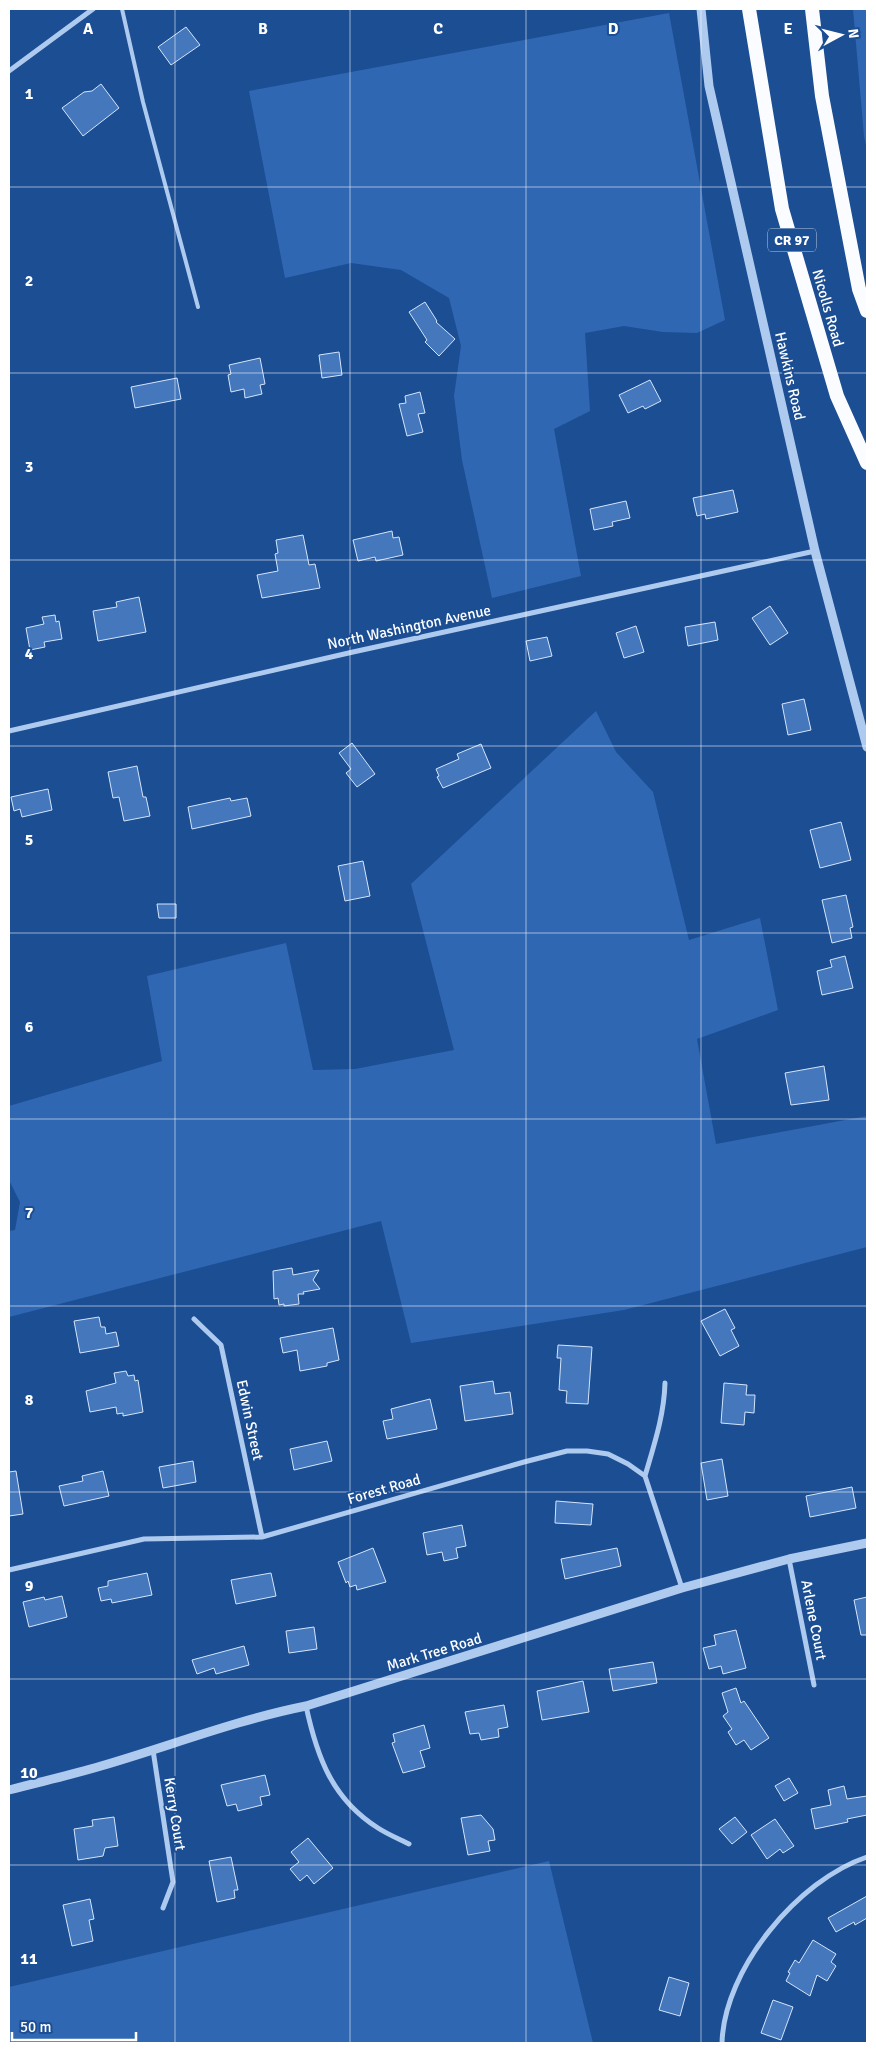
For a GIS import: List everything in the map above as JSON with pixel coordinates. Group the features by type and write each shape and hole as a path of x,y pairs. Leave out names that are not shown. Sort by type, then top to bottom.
{"highway":[{"name":"Nicolls Road","path":"749,9 782,209 837,396 867,463"},
{"path":"812,9 822,96 859,289 867,311"}],"street":[{"path":"9,71 93,9"},
{"name":"Hawkins Road","path":"701,9 709,86 816,551 867,746"},
{"name":"North Washington Avenue","path":"9,731 353,652 816,551"},
{"name":"Edwin Street","path":"194,1319 221,1345 262,1536"},
{"path":"665,1383 661,1425 645,1476 682,1588"},
{"name":"Forest Road","path":"9,1570 144,1539 262,1536 567,1451 608,1454 628,1464 645,1476"},
{"name":"Mark Tree Road","path":"9,1790 100,1766 269,1714 306,1706 682,1588 789,1559 867,1543"},
{"name":"Arlene Court","path":"789,1559 814,1685"},
{"path":"306,1706 313,1739 324,1768 337,1792 378,1828 409,1844"},
{"name":"Kerry Court","path":"152,1749 173,1882 163,1908"},
{"path":"722,2043 726,2014 733,1993 742,1973 761,1943 786,1912 817,1883 837,1870 867,1857"}],"lane":[{"path":"122,9 143,102 198,307"}],"shaded area":[{"path":"853,9 867,9 867,150 864,136"},
{"path":"669,13 725,320 697,333 663,332 624,326 585,333 590,411 554,429 581,576 492,598 462,460 454,396 461,346 449,298 401,270 351,263 285,278 249,91"},
{"path":"596,711 616,752 653,792 689,940 760,918 778,1010 697,1039 716,1144 867,1116 867,1247 624,1310 411,1343 381,1221 9,1317 9,1231 15,1230 20,1202 9,1180 9,1106 162,1061 147,976 286,943 313,1070 355,1069 454,1050 411,884"},
{"path":"549,1861 593,2043 9,2043 9,1987"}],"building":[{"path":"186,27 200,45 171,65 158,47"},
{"path":"101,84 119,108 83,136 62,108 84,92 92,91"},
{"path":"425,302 436,322 455,339 439,356 425,342 427,340 409,312"},
{"path":"339,352 342,375 322,378 319,355"},
{"path":"260,358 265,384 260,385 262,394 245,398 244,389 231,392 228,375 231,374 229,365"},
{"path":"177,378 181,399 135,408 131,387"},
{"path":"650,380 661,401 645,409 643,406 628,413 619,395"},
{"path":"420,392 425,413 418,414 423,432 407,436 399,404 406,403 405,396"},
{"path":"733,490 738,512 706,519 705,514 697,516 693,498"},
{"path":"626,501 630,518 612,522 613,526 594,530 590,509"},
{"path":"392,531 393,538 399,537 403,555 376,561 375,557 358,561 353,540"},
{"path":"303,535 309,565 315,564 320,588 262,598 257,575 278,571 275,554 278,553 276,540"},
{"path":"139,597 146,632 98,641 93,611 117,607 116,602"},
{"path":"770,606 788,633 770,645 752,618"},
{"path":"55,615 56,622 59,621 62,639 44,642 45,647 30,650 26,628 44,624 42,617"},
{"path":"715,622 718,640 688,646 685,627"},
{"path":"636,626 644,652 624,658 616,633"},
{"path":"547,637 552,656 530,661 526,641"},
{"path":"804,699 811,730 788,735 782,704"},
{"path":"352,743 375,774 357,787 346,773 351,769 339,753"},
{"path":"481,744 491,768 443,788 437,777 439,776 436,769 459,759 457,754"},
{"path":"137,766 143,797 146,797 150,816 124,821 119,797 113,798 108,772"},
{"path":"48,789 52,810 22,817 20,809 14,811 11,797"},
{"path":"230,798 231,801 247,798 251,816 192,829 188,807"},
{"path":"841,822 851,860 820,868 810,830"},
{"path":"363,861 370,896 345,901 338,866"},
{"path":"846,895 853,927 850,928 852,938 832,943 822,900"},
{"path":"157,904 176,904 176,918 159,918"},
{"path":"845,956 853,988 822,995 817,971 832,967 830,960"},
{"path":"824,1066 829,1100 791,1105 785,1073"},
{"path":"292,1268 293,1275 319,1270 313,1280 320,1289 298,1294 299,1304 279,1305 278,1298 274,1299 273,1271"},
{"path":"725,1309 735,1328 731,1330 739,1346 720,1356 701,1321"},
{"path":"99,1317 101,1327 105,1327 106,1334 116,1332 119,1346 80,1353 74,1321"},
{"path":"333,1328 339,1360 327,1363 327,1366 300,1371 297,1350 283,1353 280,1338"},
{"path":"558,1345 592,1347 588,1404 566,1403 567,1391 559,1390 561,1358 557,1358"},
{"path":"126,1371 128,1376 134,1375 135,1381 138,1380 143,1412 123,1416 123,1413 117,1414 116,1407 90,1412 86,1391 116,1383 114,1373"},
{"path":"493,1381 495,1394 510,1392 513,1414 465,1421 460,1386"},
{"path":"724,1383 747,1385 746,1395 755,1395 754,1413 745,1412 744,1425 721,1423"},
{"path":"430,1399 437,1429 387,1439 383,1421 393,1419 391,1409"},
{"path":"327,1441 332,1461 294,1470 290,1449"},
{"path":"722,1459 728,1496 707,1500 701,1463"},
{"path":"193,1461 196,1482 163,1488 159,1467"},
{"path":"16,1471 23,1514 9,1516 9,1472"},
{"path":"103,1471 109,1496 64,1506 59,1486 83,1481 82,1476"},
{"path":"852,1487 856,1508 810,1517 806,1496"},
{"path":"556,1501 593,1504 591,1525 555,1523"},
{"path":"462,1525 466,1546 456,1548 458,1558 444,1561 442,1552 427,1555 423,1533"},
{"path":"373,1548 386,1582 357,1590 356,1585 350,1587 348,1581 346,1583 338,1562"},
{"path":"617,1548 621,1566 565,1579 561,1559"},
{"path":"147,1573 152,1595 112,1603 111,1599 101,1601 98,1588 108,1586 108,1581"},
{"path":"271,1573 276,1596 236,1604 231,1580"},
{"path":"62,1596 67,1617 29,1627 23,1602 44,1597 45,1600"},
{"path":"867,1597 867,1635 861,1635 854,1600"},
{"path":"314,1627 317,1649 289,1653 286,1631"},
{"path":"736,1630 746,1668 723,1674 721,1666 709,1669 703,1648 716,1645 714,1635"},
{"path":"244,1646 249,1665 216,1674 214,1668 197,1674 192,1660"},
{"path":"653,1662 657,1683 613,1691 609,1669"},
{"path":"583,1681 589,1712 542,1720 537,1691"},
{"path":"736,1688 741,1703 744,1701 769,1738 751,1750 744,1740 736,1745 728,1732 732,1729 723,1716 728,1712 722,1693"},
{"path":"504,1705 508,1727 498,1729 499,1737 481,1740 479,1733 470,1734 465,1712"},
{"path":"424,1725 430,1748 420,1751 425,1767 403,1773 392,1743 395,1742 393,1734"},
{"path":"265,1775 270,1795 260,1797 262,1805 238,1811 236,1804 227,1806 221,1785"},
{"path":"789,1778 798,1793 784,1801 775,1786"},
{"path":"844,1786 847,1799 867,1796 867,1815 847,1819 848,1822 815,1829 811,1809 831,1805 828,1790"},
{"path":"481,1815 493,1829 495,1840 488,1841 490,1851 468,1855 461,1818"},
{"path":"114,1817 118,1846 105,1848 103,1856 78,1860 74,1829 93,1826 92,1820"},
{"path":"735,1817 747,1832 732,1844 719,1829"},
{"path":"775,1819 794,1846 783,1853 780,1849 767,1859 751,1835"},
{"path":"308,1838 333,1868 314,1884 307,1875 300,1881 290,1869 299,1862 291,1852"},
{"path":"231,1857 238,1890 234,1890 235,1898 217,1902 209,1861"},
{"path":"867,1896 867,1918 855,1925 854,1922 836,1932 828,1918"},
{"path":"90,1899 94,1919 89,1920 93,1941 72,1946 63,1905"},
{"path":"813,1940 836,1954 831,1962 836,1966 827,1981 817,1975 810,1996 786,1981 790,1973 788,1972 795,1960 799,1963"},
{"path":"669,1977 689,1983 680,2016 659,2010"},
{"path":"773,2000 793,2007 781,2040 761,2033"}]}
